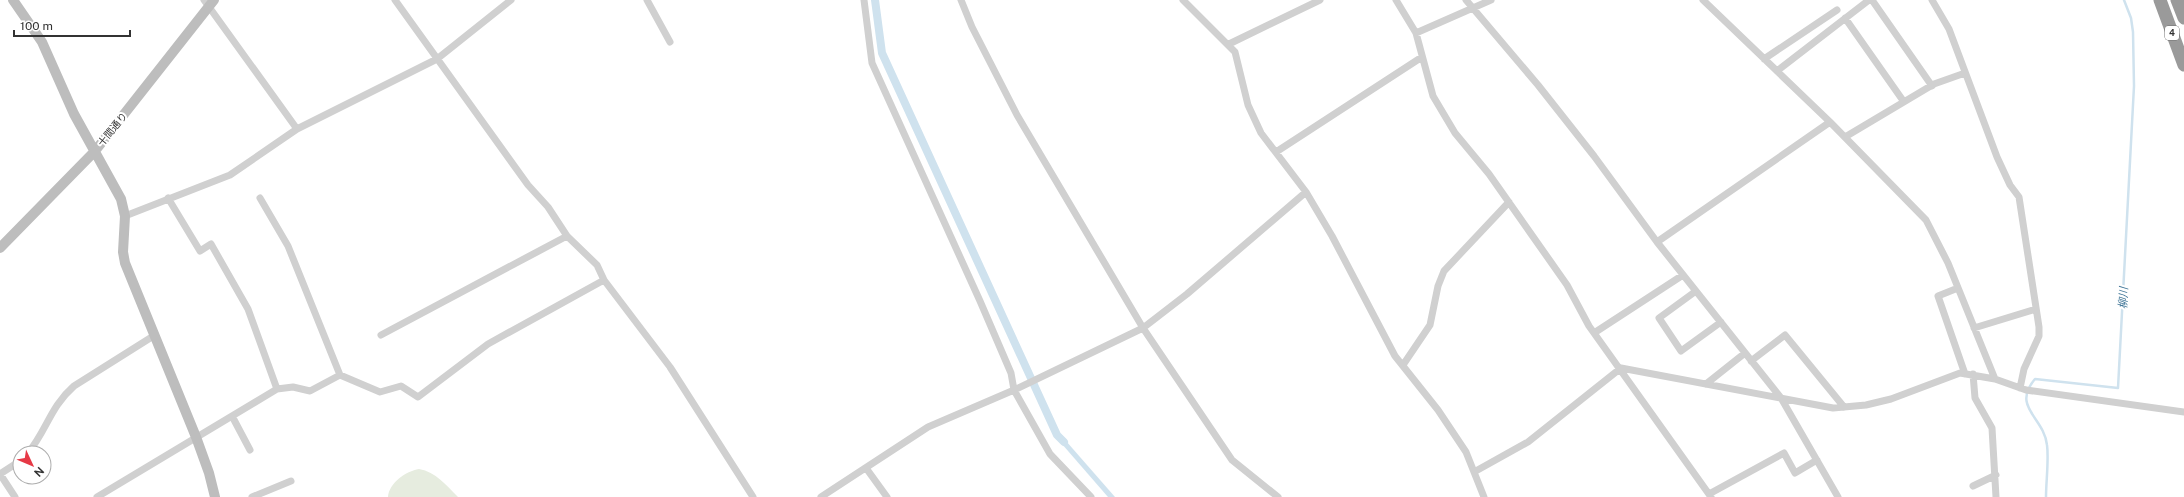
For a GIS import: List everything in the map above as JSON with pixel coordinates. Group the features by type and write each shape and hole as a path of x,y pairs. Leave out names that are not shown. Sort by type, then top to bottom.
{"highway":[{"name":"4","path":"2160,0 2184,65"},
{"name":"4","path":"2178,0 2184,18"}],"street":[{"path":"13,0 42,42 74,114 121,199 125,216 123,252 125,263 196,437 209,473 215,497"},
{"path":"395,0 567,236 597,264 604,280 670,367 753,497"},
{"path":"125,216 230,175 297,128 437,58 512,0"},
{"path":"647,0 670,42"},
{"path":"864,0 872,63 1011,372 1014,390 1050,454 1091,497"},
{"path":"961,0 972,27 1017,116 1143,328 1232,460 1278,497"},
{"path":"1183,0 1228,44 1238,57 1248,105 1261,133 1306,192 1332,236 1395,356 1438,410 1466,452 1484,497"},
{"path":"1228,44 1320,0"},
{"path":"1396,0 1416,33 1433,96 1456,133 1489,174 1567,286 1594,333 1621,368 1710,495 1784,453 1795,473 1817,460"},
{"path":"1466,0 1472,9 1538,85 1594,156 1657,242 1781,398 1838,497"},
{"path":"1416,33 1491,0"},
{"path":"1703,0 1830,122 1926,220 1958,288 1995,380"},
{"path":"1777,71 1870,0 1932,86"},
{"path":"1932,0 1949,29 1997,157 2010,185 2019,197 2039,336 2024,369 2020,388"},
{"path":"209,2 297,128"},
{"name":"十間通り","path":"0,248 95,151 209,2"},
{"path":"1764,59 1837,10"},
{"path":"1845,18 1904,102"},
{"path":"1276,152 1422,57"},
{"path":"1845,137 1932,86 1965,73"},
{"path":"1657,242 1830,122"},
{"path":"821,497 928,427 1014,390 1143,328 1187,294 1306,192"},
{"path":"168,198 200,251 211,244 248,309 277,389"},
{"path":"260,198 288,246 340,375 380,392 401,386 418,397 488,344 604,280"},
{"path":"1403,365 1430,325 1438,286 1444,271 1508,202"},
{"path":"381,335 567,236"},
{"path":"1594,333 1683,275"},
{"path":"1958,288 1938,296 1965,374"},
{"path":"1696,291 1659,318 1681,351 1721,322"},
{"path":"1974,328 2036,309"},
{"path":"33,445 56,405 64,395 155,335"},
{"path":"1751,361 1785,335 1844,407"},
{"path":"1706,384 1745,354"},
{"path":"1474,472 1528,442 1621,368 1833,408 1891,399 1942,380 1965,374 1973,374 2020,388 2184,412"},
{"path":"1973,374 1975,398 1992,428 1996,475 1996,497"},
{"path":"97,497 277,389 293,387 310,391 340,375"},
{"path":"232,416 250,450"},
{"path":"12,466 0,474 15,497"},
{"path":"866,468 887,497"},
{"path":"1972,486 1996,475"},
{"path":"252,497 291,481"}],"shaded area":[{"path":"419,469 436,476 458,497 388,497 391,487 399,478 409,472"}],"water":[{"path":"1059,433 1115,497 1108,497 1055,436"}],"waterway":[{"path":"875,0 882,53 1057,435 1064,442"},
{"name":"柳川","path":"2046,497 2048,464 2047,445 2045,435 2027,405 2026,397 2035,379 2118,388 2134,86 2133,32 2131,18 2124,0"}]}
